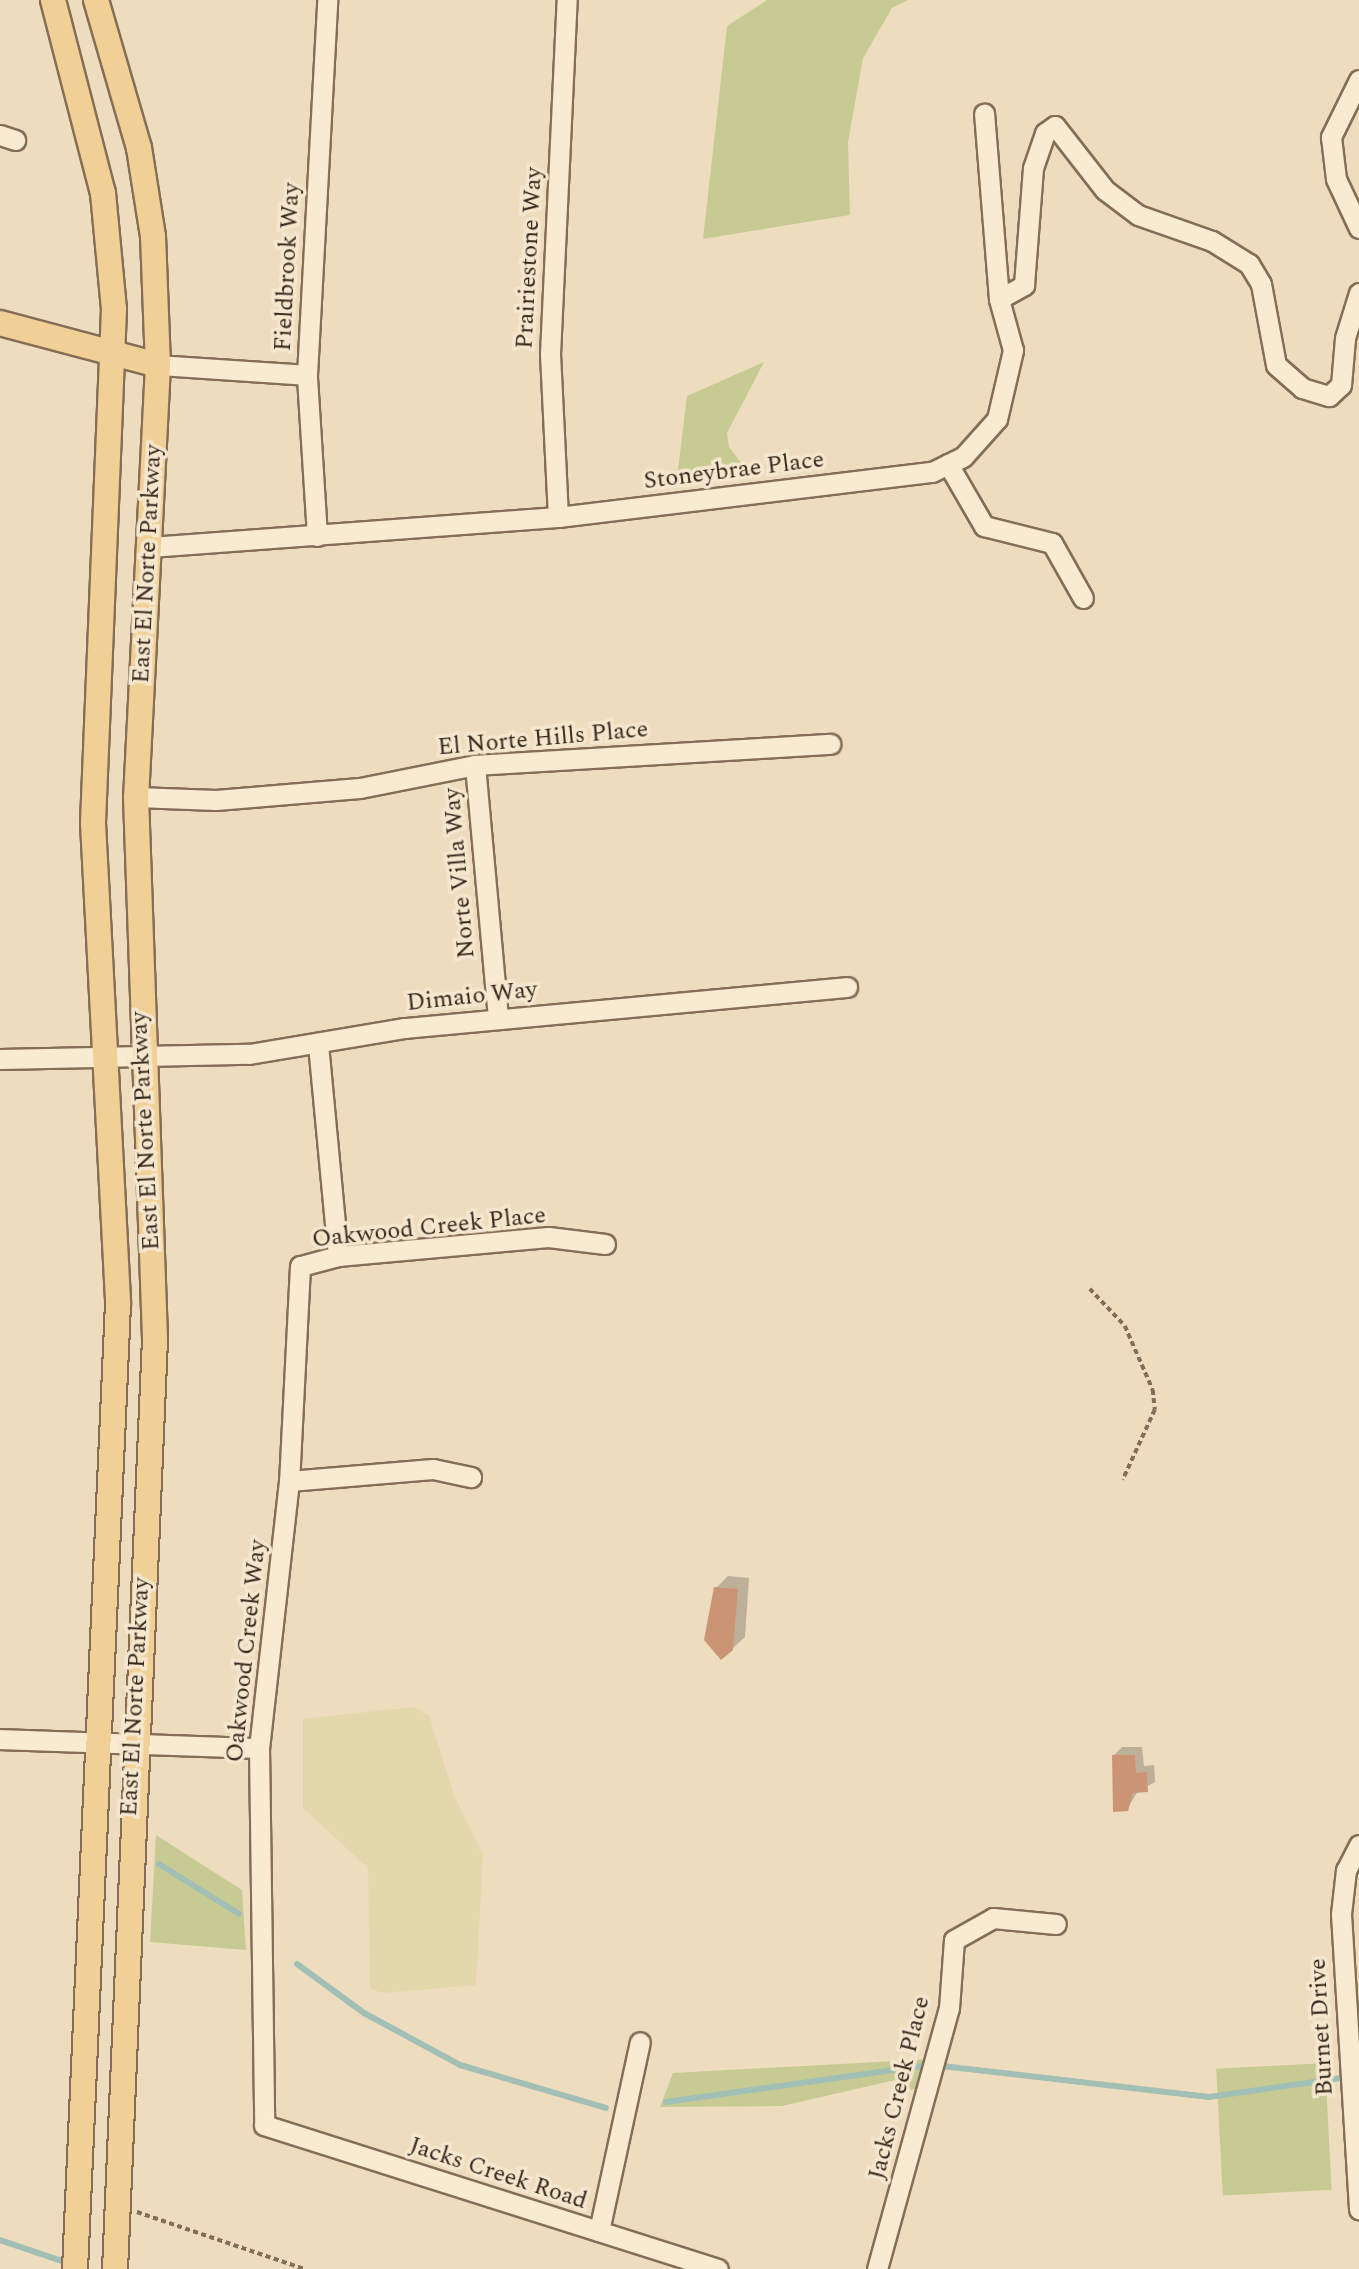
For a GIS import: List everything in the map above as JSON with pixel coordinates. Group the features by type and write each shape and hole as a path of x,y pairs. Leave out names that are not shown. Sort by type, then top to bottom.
{"main road":[{"name":"East El Norte Parkway","path":"53,0 103,193 113,354 93,823 102,1055 118,1304 95,1743 75,2269"},
{"name":"East El Norte Parkway","path":"96,0 139,148 153,236 158,365 136,797 142,1055 155,1339 133,1745 115,2269"},
{"path":"0,323 158,365"}],"street":[{"name":"Fieldbrook Way","path":"317,536 307,375 327,0"},
{"name":"Prairiestone Way","path":"558,517 550,354 568,0"},
{"path":"1359,80 1331,137 1336,179 1359,228"},
{"name":"Stoneybrae Place","path":"149,547 558,517 932,472 948,464 988,428 1006,399 1013,350 999,299 985,114"},
{"path":"999,299 1024,285 1033,168 1045,133 1055,126 1105,190 1138,215 1212,241 1249,264 1261,284 1276,365 1302,388 1329,396 1338,390 1359,293"},
{"path":"158,365 307,375"},
{"path":"948,464 984,526 1052,543 1083,598"},
{"name":"El Norte Hills Place","path":"136,797 215,800 360,788 475,765 830,744"},
{"name":"Norte Villa Way","path":"475,765 498,1019"},
{"name":"Dimaio Way","path":"0,1059 249,1054 498,1019 847,987"},
{"path":"318,1044 338,1256"},
{"name":"Oakwood Creek Place","path":"300,1266 338,1256 548,1237 605,1244"},
{"name":"Oakwood Creek Way","path":"264,2125 258,1748 289,1481 300,1266"},
{"path":"289,1481 433,1469 471,1477"},
{"path":"0,1739 258,1748"},
{"name":"Burnet Drive","path":"1359,1845 1346,1870 1341,1914 1359,2209"},
{"name":"Jacks Creek Place","path":"877,2269 949,2008 954,1940 993,1918 1056,1924"},
{"path":"599,2231 640,2042"},
{"name":"Jacks Creek Road","path":"264,2125 718,2269"}],"path":[{"path":"1090,1289 1125,1326 1153,1390 1155,1410 1123,1480"},
{"path":"117,2202 304,2269"}],"shaded area":[{"path":"414,1707 429,1715 454,1795 483,1855 476,1985 384,1993 370,1989 368,1868 303,1808 303,1719"}],"green space":[{"path":"767,0 908,0 892,8 863,58 848,142 850,215 703,239 727,26"},
{"path":"764,362 727,433 729,447 749,473 677,478 687,396"},
{"path":"156,1835 242,1890 246,1950 150,1942"},
{"path":"933,2059 922,2088 907,2090 904,2078 782,2106 660,2107 673,2073"},
{"path":"1325,2063 1332,2190 1223,2196 1216,2069"}],"building":[{"path":"714,1587 738,1589 733,1650 721,1660 704,1640"},
{"path":"1112,1755 1135,1755 1136,1773 1147,1772 1148,1792 1133,1793 1128,1811 1113,1812"}],"waterway":[{"path":"159,1864 239,1914"},
{"path":"297,1964 364,2013 460,2065 606,2108"},
{"path":"666,2102 929,2065"},
{"path":"942,2066 1209,2097 1347,2077"},
{"path":"0,2240 68,2263"}]}
